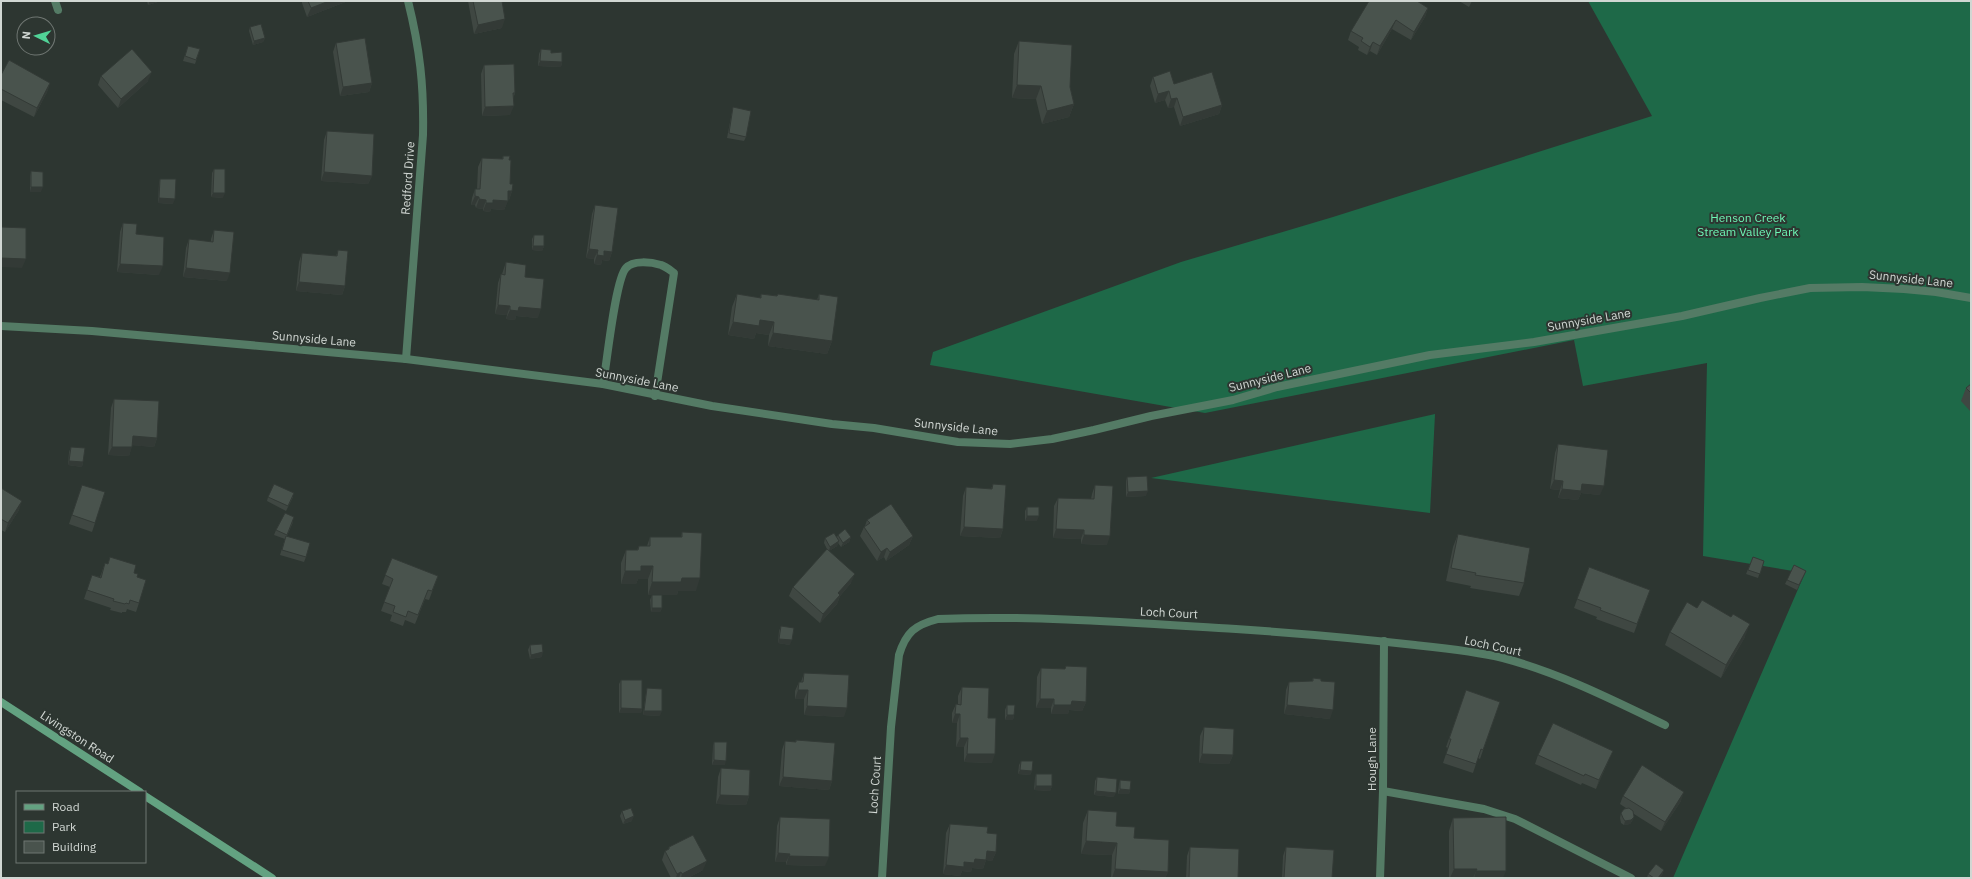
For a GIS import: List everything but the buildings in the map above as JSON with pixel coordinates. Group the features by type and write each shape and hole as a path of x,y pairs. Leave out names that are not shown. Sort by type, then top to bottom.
{"main road":[{"name":"Livingston Road","path":"1,702 138,791"},
{"path":"146,797 272,878"}],"street":[{"path":"55,1 58,10"},
{"name":"Redford Drive","path":"406,359 423,135 424,103 421,62 408,1"},
{"path":"604,384 617,291 622,274 627,267 638,262 662,265 674,273 655,396"},
{"name":"Sunnyside Lane","path":"1,326 92,331 406,359 604,384 655,396 712,406 832,424 874,428 958,442 1010,444 1052,439 1151,416 1233,400 1277,386 1430,355 1534,342 1682,316 1810,288 1862,287 1904,289 1936,292 1971,298"},
{"name":"Loch Court","path":"882,878 891,728 897,662 904,641 913,628 923,622 938,619 965,618 1066,620 1321,634 1384,641 1502,658 1560,677 1665,724"},
{"name":"Hough Lane","path":"1380,878 1384,791 1384,641"},
{"path":"1384,791 1484,810 1515,818 1630,878"}],"green space":[{"name":"Henson Creek Stream Valley Park","path":"1588,1 1971,1 1971,878 1673,878 1805,573 1703,556 1707,363 1583,386 1574,340 1205,413 930,365 933,352 1181,262 1333,217 1652,116"},
{"path":"1435,414 1430,513 1151,478"}]}
